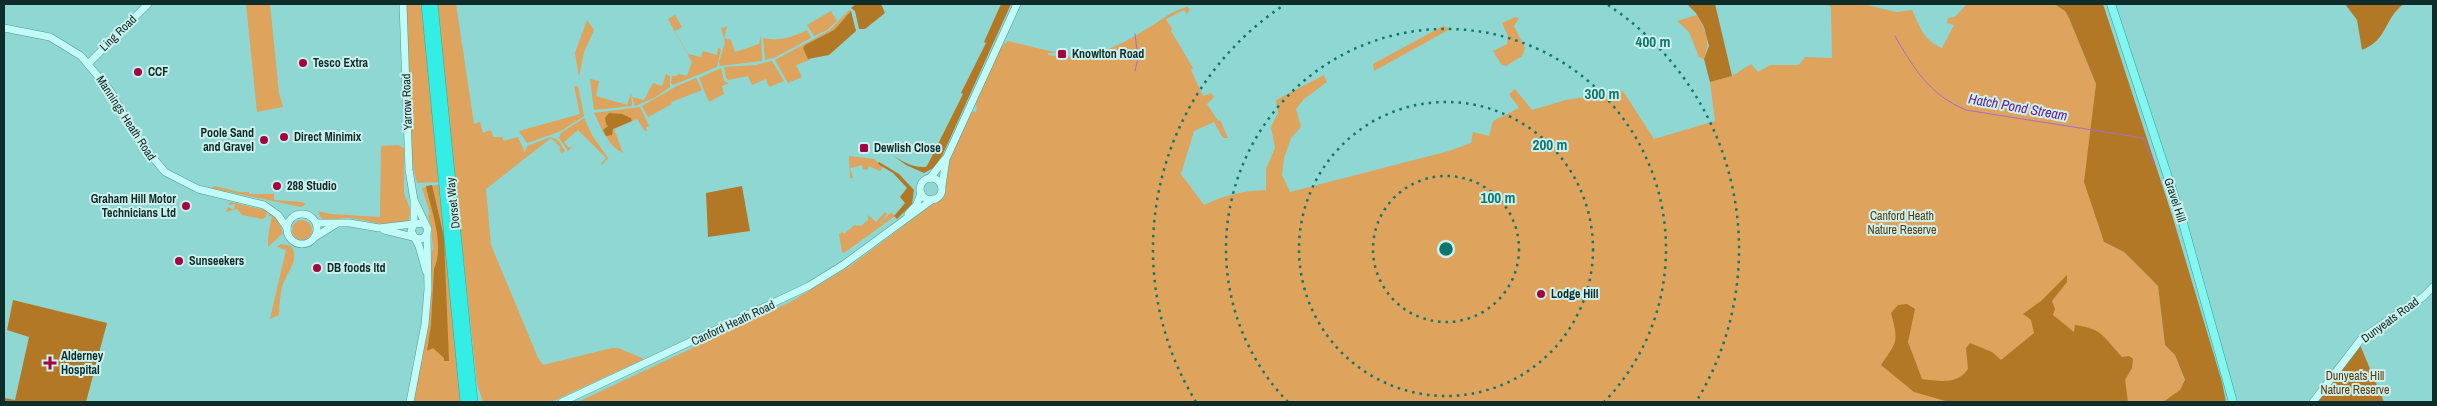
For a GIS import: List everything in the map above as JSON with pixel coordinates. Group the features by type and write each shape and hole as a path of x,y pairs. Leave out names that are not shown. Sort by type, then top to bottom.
{"highway":[{"name":"Dorset Way","path":"426,4 465,402"},
{"name":"Dorset Way","path":"433,4 473,402"}],"main road":[{"name":"Gravel Hill","path":"2111,4 2183,223 2233,401"}],"street":[{"name":"Ling Road","path":"88,64 148,4"},
{"name":"Yarrow Road","path":"403,4 409,176 414,200 414,224"},
{"path":"946,159 941,193 934,200 927,199 921,193 922,184 930,178 946,159 1016,4"},
{"name":"Mannings Heath Road","path":"4,28 50,38 73,50 88,64 111,92 139,141 165,172 198,189 264,205 278,215 287,228"},
{"path":"930,178 939,181 942,186"},
{"name":"Canford Heath Road","path":"895,227 914,208 921,193"},
{"name":"Yarrow Road","path":"414,200 426,225"},
{"name":"Canford Heath Road","path":"562,402 810,286 934,200"},
{"path":"315,237 318,230 316,223 308,214 294,216 287,228 289,237 297,244 308,243 336,224"},
{"name":"Mannings Heath Road","path":"278,215 294,216"},
{"path":"379,228 419,222 426,225 428,276 423,336 410,402"},
{"path":"316,223 350,223 421,239 427,234"},
{"path":"414,224 410,231 428,276"},
{"name":"Dunyeats Road","path":"2313,402 2362,338 2423,297 2433,287"}],"green space":[{"path":"246,4 270,4 279,93 283,107 257,112"},
{"path":"404,4 422,4 440,182 417,183 413,167 411,167 411,103"},
{"path":"436,4 456,4 474,124 480,122 483,133 491,130 493,137 502,137 504,141 518,137 525,153 527,146 551,137 558,140 565,151 562,153 559,150 561,148 551,138 486,189 491,245 538,358 543,365 618,348 644,359 551,402 483,402 477,384"},
{"path":"856,4 881,4 885,13 865,29 859,29 855,11 851,8"},
{"path":"1001,4 1011,4 942,156 935,167 924,173 906,165 891,154 912,165 926,167 963,94 961,93 986,43 984,42"},
{"path":"1687,4 1715,4 1732,76 1710,82 1704,59 1709,46 1704,27 1696,13"},
{"name":"Canford Heath Nature Reserve","path":"1828,4 1863,4 1896,12 1912,10 1920,28 1927,37 1931,42 1942,48 1954,25 1947,23 1948,18 1955,17 1967,4 2054,4 2065,11 2096,84 2085,182 2104,242 2124,252 2158,286 2165,345 2175,355 2193,402 578,402 792,301 850,266 937,201 943,193 947,168 959,135 970,111 976,112 977,107 974,102 1002,46 1008,41 1058,53 1048,53 1048,55 1090,55 1125,42 1167,15 1187,7 1190,9 1187,14 1184,10 1166,19 1193,68 1191,70 1203,96 1211,93 1214,97 1207,104 1218,121 1220,120 1228,138 1223,138 1214,122 1194,131 1181,174 1204,205 1234,194 1266,190 1266,169 1275,148 1271,127 1278,113 1276,100 1324,75 1327,82 1304,99 1296,109 1301,127 1291,138 1284,158 1282,175 1290,192 1449,151 1471,143 1473,132 1489,136 1493,121 1519,108 1509,94 1515,89 1532,110 1566,100 1623,91 1654,139 1715,121 1710,82 1732,76 1751,64 1758,72 1770,65 1799,65 1805,57 1832,58 1831,8"},
{"path":"2054,4 2103,4 2172,215 2222,382 2226,402 2163,402 2180,390 2185,380 2175,355 2165,345 2158,286 2124,252 2104,242 2084,182 2096,84 2069,18 2065,11"},
{"path":"2345,4 2404,4 2392,16 2382,35 2362,50 2357,20"},
{"path":"849,10 851,11 834,30 805,45 803,48 810,60 796,65 802,77 788,83 775,60 830,30"},
{"path":"831,11 837,21 827,30 814,36 807,25"},
{"path":"851,11 856,31 829,55 808,59 803,48 805,45 834,30"},
{"path":"675,15 682,27 675,31 688,54 701,57 703,51 717,55 718,48 721,49 717,67 673,85 671,83 672,76 679,74 687,76 692,62 668,19"},
{"path":"1697,15 1707,42 1704,59 1699,57 1689,32 1677,21"},
{"path":"1515,17 1519,18 1514,26 1525,48 1522,56 1506,66 1501,64 1493,51 1507,44 1508,36 1502,23"},
{"path":"587,20 594,30 584,52 579,77 575,53"},
{"path":"1443,26 1450,29 1374,71 1373,64"},
{"path":"727,27 724,38 731,40 735,52 759,44 761,35 762,61 720,66 719,62 725,42 721,28"},
{"path":"807,30 811,38 776,57 765,60 763,38 785,38"},
{"path":"772,61 784,81 769,87 766,79 752,85 748,76 728,80 726,78 724,67 756,65"},
{"path":"721,68 724,81 729,83 722,86 724,94 709,102 699,78"},
{"path":"666,74 670,76 670,87 654,98 635,106 632,97 644,100 653,83 662,86"},
{"path":"696,78 702,90 671,102 672,104 648,117 642,106 677,86"},
{"path":"590,79 599,81 596,96 627,105 631,93 632,106 594,110"},
{"path":"574,86 578,86 584,116 561,131 527,143 519,131 580,114"},
{"path":"640,107 649,126 646,127 647,131 645,131 637,119 614,129 623,153 609,141 594,113"},
{"path":"609,113 622,114 631,118 632,121 613,129 612,135 606,136 603,130 608,126 605,118"},
{"path":"584,118 592,135 608,158 602,165 606,158 578,130 564,142 569,148 574,145 568,151 559,138 561,133"},
{"path":"398,145 404,148 404,193 411,212 408,221 386,224 348,218 331,220 321,218 318,211 330,214 380,217 381,146"},
{"path":"849,156 874,159 883,167 880,171 869,166 867,170 863,169 862,165 850,168 853,178 850,178"},
{"path":"879,162 899,174 914,190 912,204 897,219 894,216 905,203 900,197 907,188 893,173 878,164"},
{"path":"440,184 462,402 413,402 433,250 428,215 430,214 422,188"},
{"path":"432,185 444,237 449,361 444,361 444,358 433,348 427,351 431,324 434,269 438,249 438,238 426,186"},
{"path":"215,186 239,192 249,192 249,194 274,194 274,200 306,204 301,207 211,188"},
{"path":"742,186 750,231 708,237 706,193"},
{"path":"230,202 265,210 267,211 266,217 262,219 242,215 237,209 234,210 235,204 228,205"},
{"path":"228,207 234,210 226,212"},
{"path":"269,212 278,220 283,233 268,247 272,217 268,215"},
{"path":"885,212 887,214 879,225 891,212 895,216 844,253 842,252 839,234 842,232 844,234 855,225 861,226 868,220 868,215 876,222"},
{"path":"302,220 309,223 312,230 309,237 302,240 295,237 292,230 295,223"},
{"path":"281,244 291,246 294,256 282,287 279,315 270,319 286,250 277,247"},
{"path":"2067,275 2067,282 2052,301 2055,309 2053,315 2074,332 2075,325 2098,332 2103,335 2122,357 2129,356 2133,359 2132,368 2125,380 2128,402 1949,402 1914,392 1881,365 1893,346 1896,336 1891,313 1898,305 1907,304 1915,309 1908,342 1922,379 1947,381 1959,378 1968,369 1966,348 1970,343 1992,352 2001,360 2034,333 2031,320 2023,314 2041,301"},
{"name":"Alderney Hospital","path":"13,300 107,323 86,402 4,402 4,398 15,400 29,337 7,330"},
{"name":"Dunyeats Hill Nature Reserve","path":"2360,345 2384,402 2317,402"}],"waterway":[{"name":"Hatch Pond Stream","path":"1135,34 1138,58 1135,71"},
{"name":"Hatch Pond Stream","path":"1895,36 1924,80 1942,97 1953,104 1966,110 2143,138 2154,164"}],"place":[{"name":"Knowlton Road","path":"1062,54"},
{"name":"Tesco Extra","path":"303,63"},
{"name":"CCF","path":"138,72"},
{"name":"Direct Minimix","path":"284,137"},
{"name":"Poole Sand and Gravel","path":"264,140"},
{"name":"Dewlish Close","path":"864,148"},
{"name":"288 Studio","path":"277,186"},
{"name":"Graham Hill Motor Technicians Ltd","path":"186,206"},
{"name":"Sunseekers","path":"179,261"},
{"name":"DB foods ltd","path":"317,268"},
{"name":"Lodge Hill","path":"1541,294"},
{"name":"Alderney Hospital","path":"50,363"}]}
